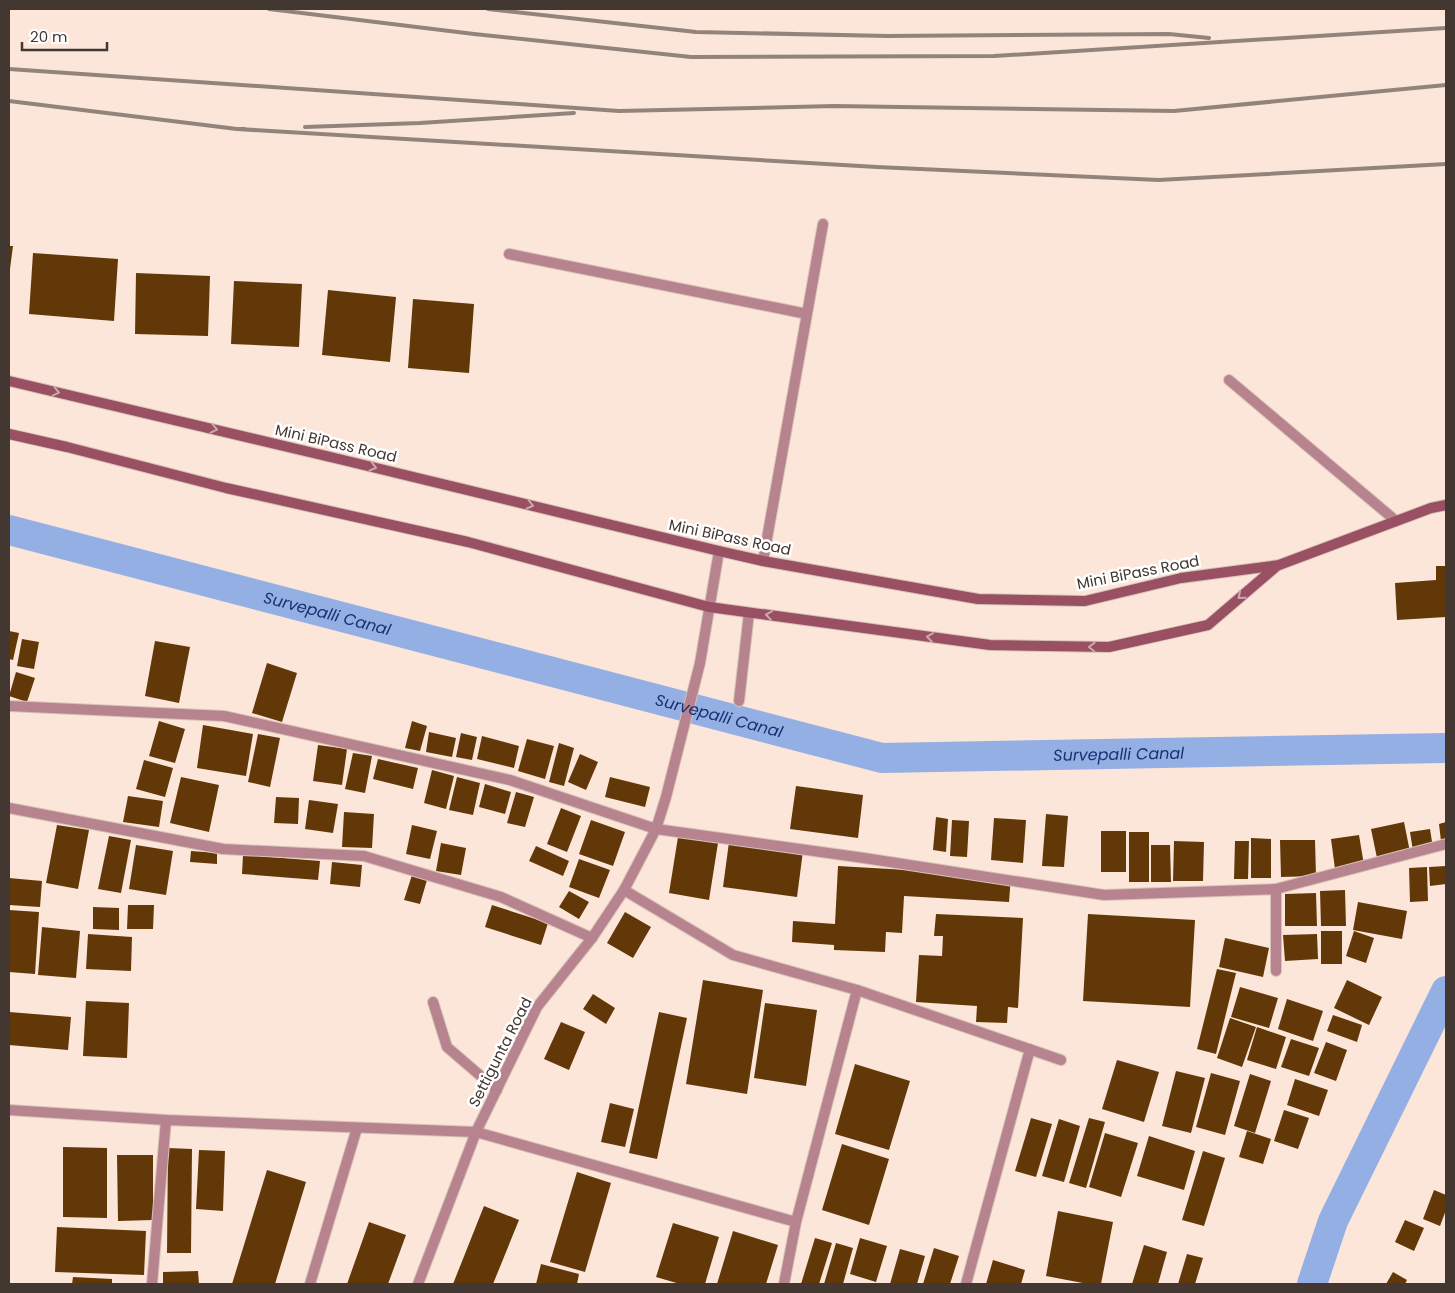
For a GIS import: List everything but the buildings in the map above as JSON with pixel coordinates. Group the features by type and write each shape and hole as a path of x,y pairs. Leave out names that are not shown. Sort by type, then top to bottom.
{"main road":[{"name":"Mini BiPass Road","path":"9,381 763,561 978,599 1085,601 1181,578 1279,565 1431,508 1446,505"},
{"path":"9,434 226,488 468,542 709,607 990,645 1109,647 1208,625 1279,565"}],"street":[{"path":"763,561 823,224"},
{"path":"509,254 807,314"},
{"path":"1228,380 1396,521"},
{"name":"Settigunta Road","path":"418,1284 476,1132 537,1007 592,938 624,890 656,829 700,663 719,551"},
{"path":"739,701 749,612"},
{"path":"9,706 224,716 510,780 656,829 864,858 1104,896 1276,889 1446,844"},
{"path":"9,808 223,849 364,856 501,897 592,938"},
{"path":"1276,889 1276,971"},
{"path":"624,890 733,955 857,990 1060,1060"},
{"path":"784,1284 796,1222 857,990"},
{"path":"433,1002 447,1046 497,1090"},
{"path":"966,1284 1030,1049"},
{"path":"9,1110 166,1120 476,1132 796,1222"},
{"path":"152,1284 166,1120"},
{"path":"310,1284 357,1128"}],"waterway":[{"name":"Survepalli Canal","path":"9,530 882,758 1446,748"},
{"path":"1312,1284 1333,1221 1446,991"}],"railway":[{"path":"269,9 474,34 691,57 994,56 1446,28"},
{"path":"488,9 696,32 888,36 1169,34 1209,38"},
{"path":"9,69 619,111 834,106 1174,111 1446,85"},
{"path":"9,101 245,129"},
{"path":"305,127 420,123 574,113"},
{"path":"237,129 877,167 1159,180 1446,164"}]}
